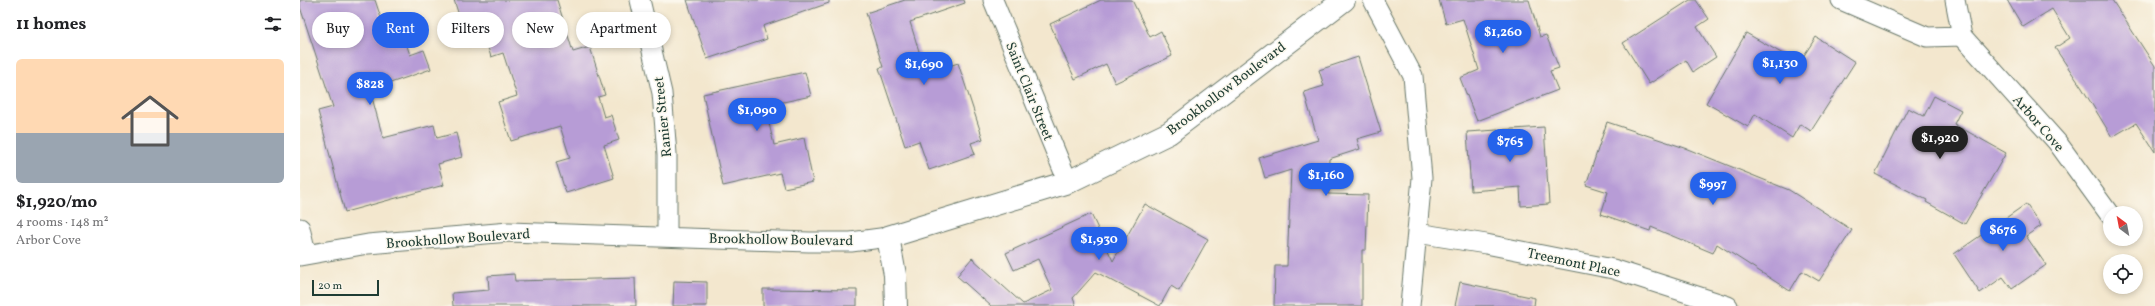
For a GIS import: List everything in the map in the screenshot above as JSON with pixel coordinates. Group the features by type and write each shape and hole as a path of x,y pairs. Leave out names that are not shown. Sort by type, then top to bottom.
{"street":[{"name":"Ranier Street","path":"640,0 662,93 667,154 667,236"},
{"name":"Saint Clair Street","path":"993,0 1068,182"},
{"name":"Brookhollow Boulevard","path":"303,255 368,244 509,232 667,236 810,242 851,242 888,237 1068,182 1169,133 1344,0"},
{"path":"1373,0 1413,76 1422,178 1410,306"},
{"path":"1841,0 1927,37 1962,36 1955,0"},
{"name":"Arbor Cove","path":"1962,36 2057,142 2103,206"},
{"path":"300,228 303,255"},
{"name":"Treemont Place","path":"1417,233 1486,244 1613,269 1728,306"},
{"path":"888,237 895,275 896,306"}],"building":[{"path":"300,0 375,0 379,12 372,12 372,48 408,48 410,55 424,50 431,69 370,90 383,138 434,125 437,138 456,133 462,157 438,164 444,185 345,212 318,111 333,107 314,48 364,48 364,12 312,12 312,43 300,7"},
{"path":"454,0 557,0 561,12 512,12 512,48 568,48 568,36 573,52 590,48 605,95 598,97 604,117 611,115 619,140 604,145 614,178 566,193 556,162 570,158 560,126 511,141 498,102 517,96 503,53 491,57 488,48 504,48 504,12 458,12"},
{"path":"687,0 829,0 829,3 763,26 767,39 707,59"},
{"path":"905,0 964,0 965,3 910,22 926,74 958,63 983,139 971,143 975,154 929,170 919,141 905,146 879,68 883,67 866,13"},
{"path":"1101,0 1132,0 1150,37 1161,31 1172,56 1115,83 1106,64 1075,79 1050,24"},
{"path":"1439,0 1529,0 1540,37 1546,35 1559,68 1550,71 1558,90 1477,121 1460,78 1479,70 1463,19 1446,24"},
{"path":"1690,0 1696,0 1709,19 1697,27 1716,57 1693,72 1686,60 1649,84 1623,43"},
{"path":"2007,0 2112,0 2155,66 2155,152 2136,123 2112,137 2055,48 2070,38 2052,9 2023,27"},
{"path":"1746,33 1799,63 1816,37 1855,62 1811,131 1800,124 1792,138 1755,114 1748,127 1706,103"},
{"path":"1358,57 1381,132 1357,139 1360,149 1329,159 1328,194 1368,195 1366,250 1362,250 1362,306 1274,306 1275,266 1287,266 1291,170 1265,178 1259,158 1318,140 1304,92 1324,86 1319,70"},
{"path":"805,72 811,96 765,106 774,145 804,138 813,182 784,188 780,173 723,186 703,94"},
{"path":"1934,96 1961,110 1954,124 2006,153 1965,224 1926,202 1927,200 1875,174 1908,108 1924,116"},
{"path":"1607,122 1685,148 1789,190 1852,230 1819,281 1802,271 1790,291 1717,244 1713,253 1651,227 1650,231 1601,214 1608,192 1586,185"},
{"path":"1544,127 1549,204 1521,206 1520,187 1471,191 1467,132"},
{"path":"1145,204 1208,239 1179,291 1171,286 1160,306 1096,272 1073,298 1076,306 991,306 957,276 972,258 1023,304 1052,290 1038,259 1014,270 1006,253 1091,214 1113,261"},
{"path":"2026,204 2041,226 2026,236 2046,265 2012,289 2003,277 1980,293 1954,254"},
{"path":"514,274 515,281 635,278 636,306 453,306 452,293 489,290 488,276"},
{"path":"674,281 707,282 707,306 673,306"},
{"path":"1460,282 1535,298 1534,306 1455,306"},
{"path":"763,289 857,290 857,306 763,306"}]}
